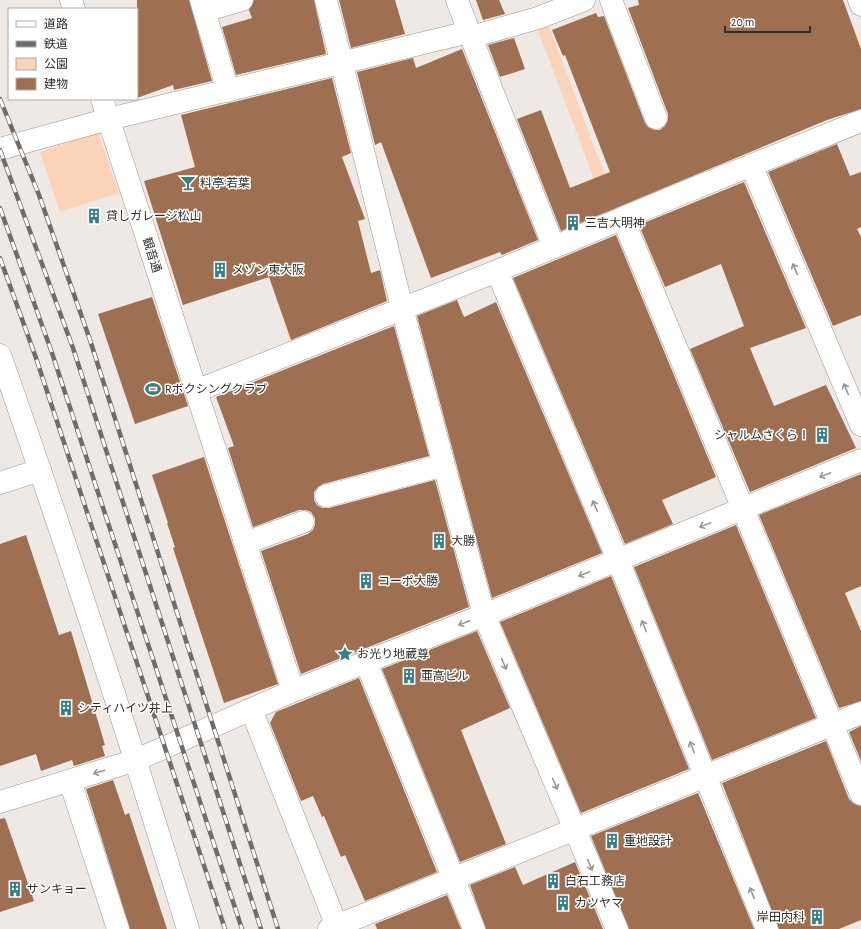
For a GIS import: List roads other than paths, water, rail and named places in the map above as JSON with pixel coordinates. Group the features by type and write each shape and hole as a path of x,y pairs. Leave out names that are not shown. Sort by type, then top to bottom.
{"street":[{"path":"228,91 202,5 242,0"},
{"path":"326,0 402,308 484,615 617,929"},
{"path":"457,0 554,247"},
{"path":"0,149 108,119 538,18 584,0"},
{"path":"612,0 656,118"},
{"path":"859,0 861,5"},
{"name":"観音通","path":"102,100 293,691"},
{"path":"196,392 497,271 751,165 861,121"},
{"path":"751,165 861,425"},
{"path":"623,219 744,508 861,794"},
{"path":"497,271 618,560 704,777 767,929"},
{"path":"0,355 40,470 136,760 188,929"},
{"path":"0,802 136,760 293,691 484,615 861,460"},
{"path":"326,496 444,465"},
{"path":"0,483 40,470"},
{"path":"245,543 303,522"},
{"path":"366,662 474,929"},
{"path":"251,709 334,928 453,878 861,713"},
{"path":"70,781 118,929"}],"railway":[{"path":"0,99 39,195 90,340 278,929"},
{"path":"0,150 73,348 261,929"},
{"path":"0,208 52,353 242,929"},
{"path":"0,258 36,358 225,929"}],"place":[{"name":"料亭 若葉","path":"188,183"},
{"name":"貸しガレージ松山","path":"94,216"},
{"name":"三吉大明神","path":"573,223"},
{"name":"メゾン東大阪","path":"220,270"},
{"name":"Rボクシングクラブ","path":"153,389"},
{"name":"シャルムさくらⅠ","path":"822,435"},
{"name":"大勝","path":"439,541"},
{"name":"コーポ大勝","path":"366,581"},
{"name":"お光り地蔵尊","path":"345,654"},
{"name":"亜高ビル","path":"409,676"},
{"name":"シティハイツ井上","path":"66,708"},
{"name":"重地設計","path":"612,841"},
{"name":"白石工務店","path":"553,881"},
{"name":"サンキョー","path":"15,889"},
{"name":"カツヤマ","path":"563,903"},
{"name":"岸田内科","path":"817,917"}]}
